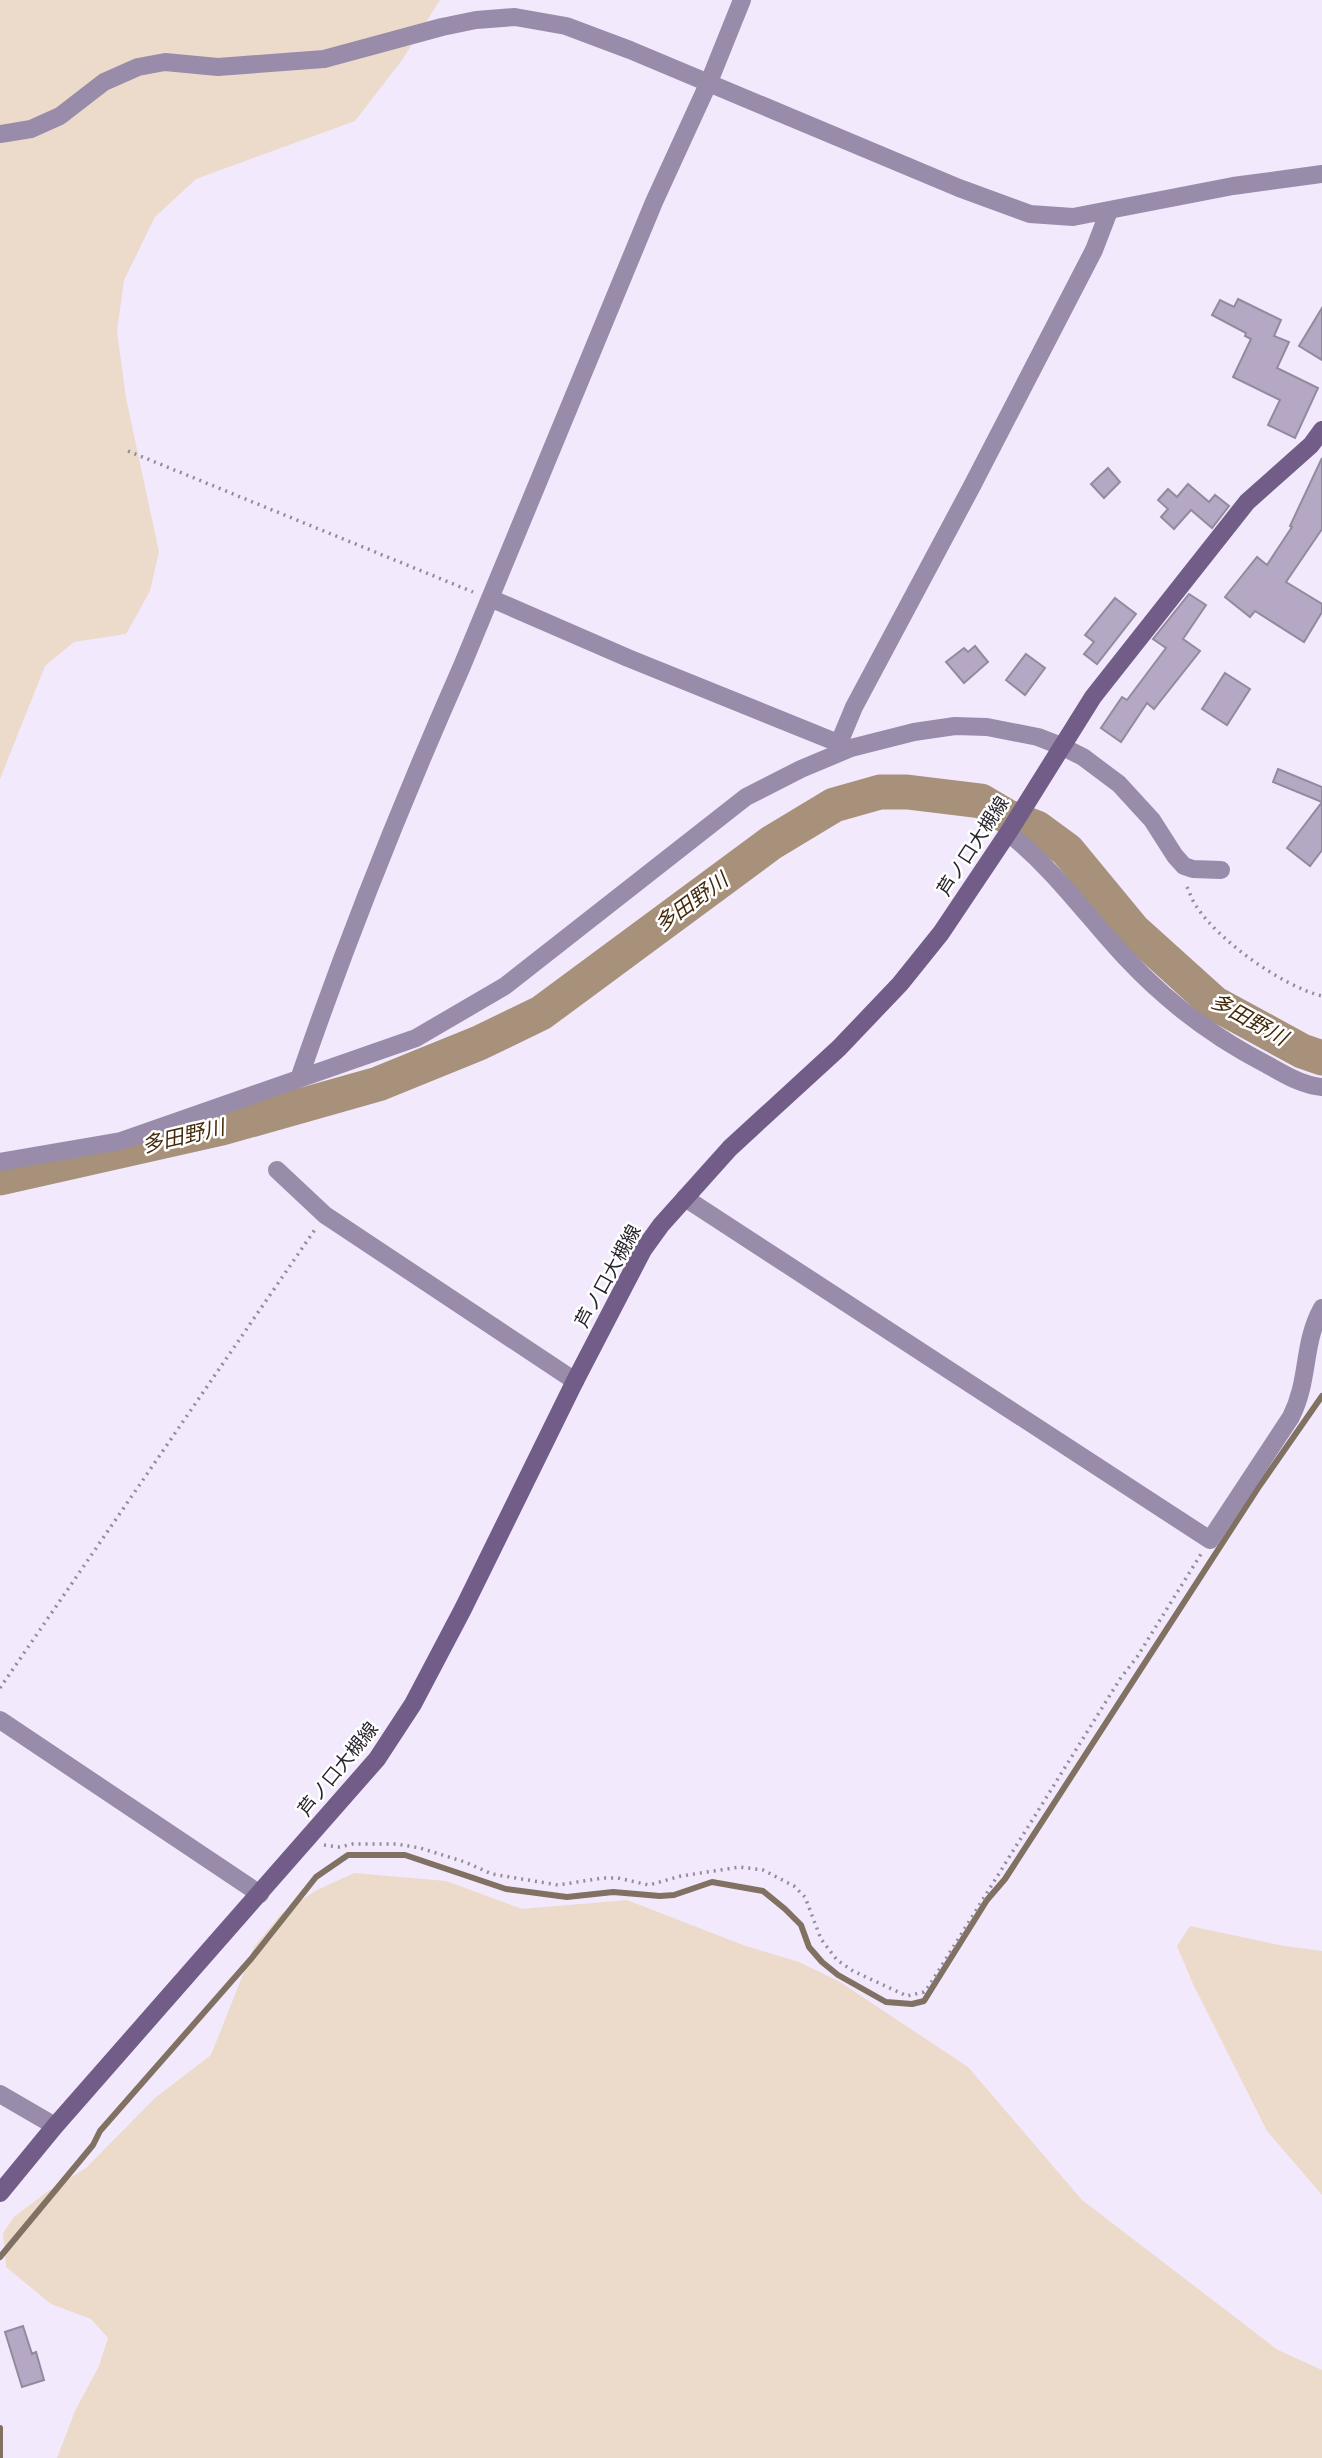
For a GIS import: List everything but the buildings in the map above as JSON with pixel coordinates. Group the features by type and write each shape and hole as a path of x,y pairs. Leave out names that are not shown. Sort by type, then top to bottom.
{"main road":[{"name":"芦ノ口大槻線","path":"0,2193 55,2126 377,1759 413,1704 463,1609 643,1250 730,1147 839,1048 900,984 941,933 1008,834 1093,697 1247,502 1311,445 1322,430"}],"street":[{"path":"299,1079 337,967 432,735 649,215 709,82 742,0"},
{"path":"0,134 32,129 60,116 104,82 138,67 165,62 218,67 324,59 442,27 476,20 515,17 566,26 709,82 959,188 1030,214 1073,218 1220,188 1322,174"},
{"path":"845,746 854,707 1094,250 1109,211"},
{"path":"490,598 628,658 845,746"},
{"path":"0,1162 121,1141 416,1038 505,986 746,797 845,746 955,726 1017,732 1061,746 1083,757 1119,784 1152,820 1175,856 1188,867 1221,870"},
{"path":"1008,834 1038,859 1126,959 1187,1015 1238,1049 1295,1080 1322,1087"},
{"path":"277,1170 326,1215 575,1381"},
{"path":"685,1198 1210,1540 1296,1408 1304,1382 1311,1331 1322,1308"},
{"path":"0,1720 260,1894"},
{"path":"0,2094 55,2126"}],"path":[{"path":"128,451 490,598"},
{"path":"1188,867 1186,885 1196,906 1218,931 1275,977 1322,996"},
{"path":"0,1688 326,1215"},
{"path":"308,1839 339,1847 366,1843 420,1848 492,1874 558,1885 618,1878 649,1885 681,1876 740,1867 763,1870 794,1886 805,1897 821,1939 836,1960 897,1992 907,1996 917,1995 925,1992 929,1986 1210,1540"}],"shaded area":[{"path":"0,0 440,0 402,60 355,121 196,179 155,217 124,280 117,331 126,398 159,552 150,591 126,634 74,642 45,666 0,779"},
{"path":"354,1873 446,1881 522,1909 627,1900 743,1945 799,1962 840,1982 968,2067 1082,2200 1278,2350 1322,2370 1322,2458 57,2458 75,2411 99,2366 108,2338 91,2319 51,2304 6,2267 3,2233 14,2217 47,2192 86,2168 155,2098 211,2055 254,1947 281,1914 315,1891"},
{"path":"1190,1926 1284,1946 1322,1951 1322,2195 1267,2131 1193,1984 1177,1946"}],"waterway":[{"name":"多田野川","path":"0,1178 222,1128 378,1084 479,1043 541,1013 771,843 834,805 880,792 907,792 981,801 1008,817 1037,828 1067,850 1133,930 1214,1003 1302,1051 1322,1058"},
{"path":"0,2257 93,2145 100,2131 251,1959 316,1877 348,1855 405,1855 506,1889 567,1897 613,1892 674,1895 712,1882 763,1891 801,1925 809,1947 838,1975 886,2002 912,2004 924,2001 987,1900 1005,1879 1258,1488 1322,1396"},
{"path":"0,2428 0,2458"}]}
